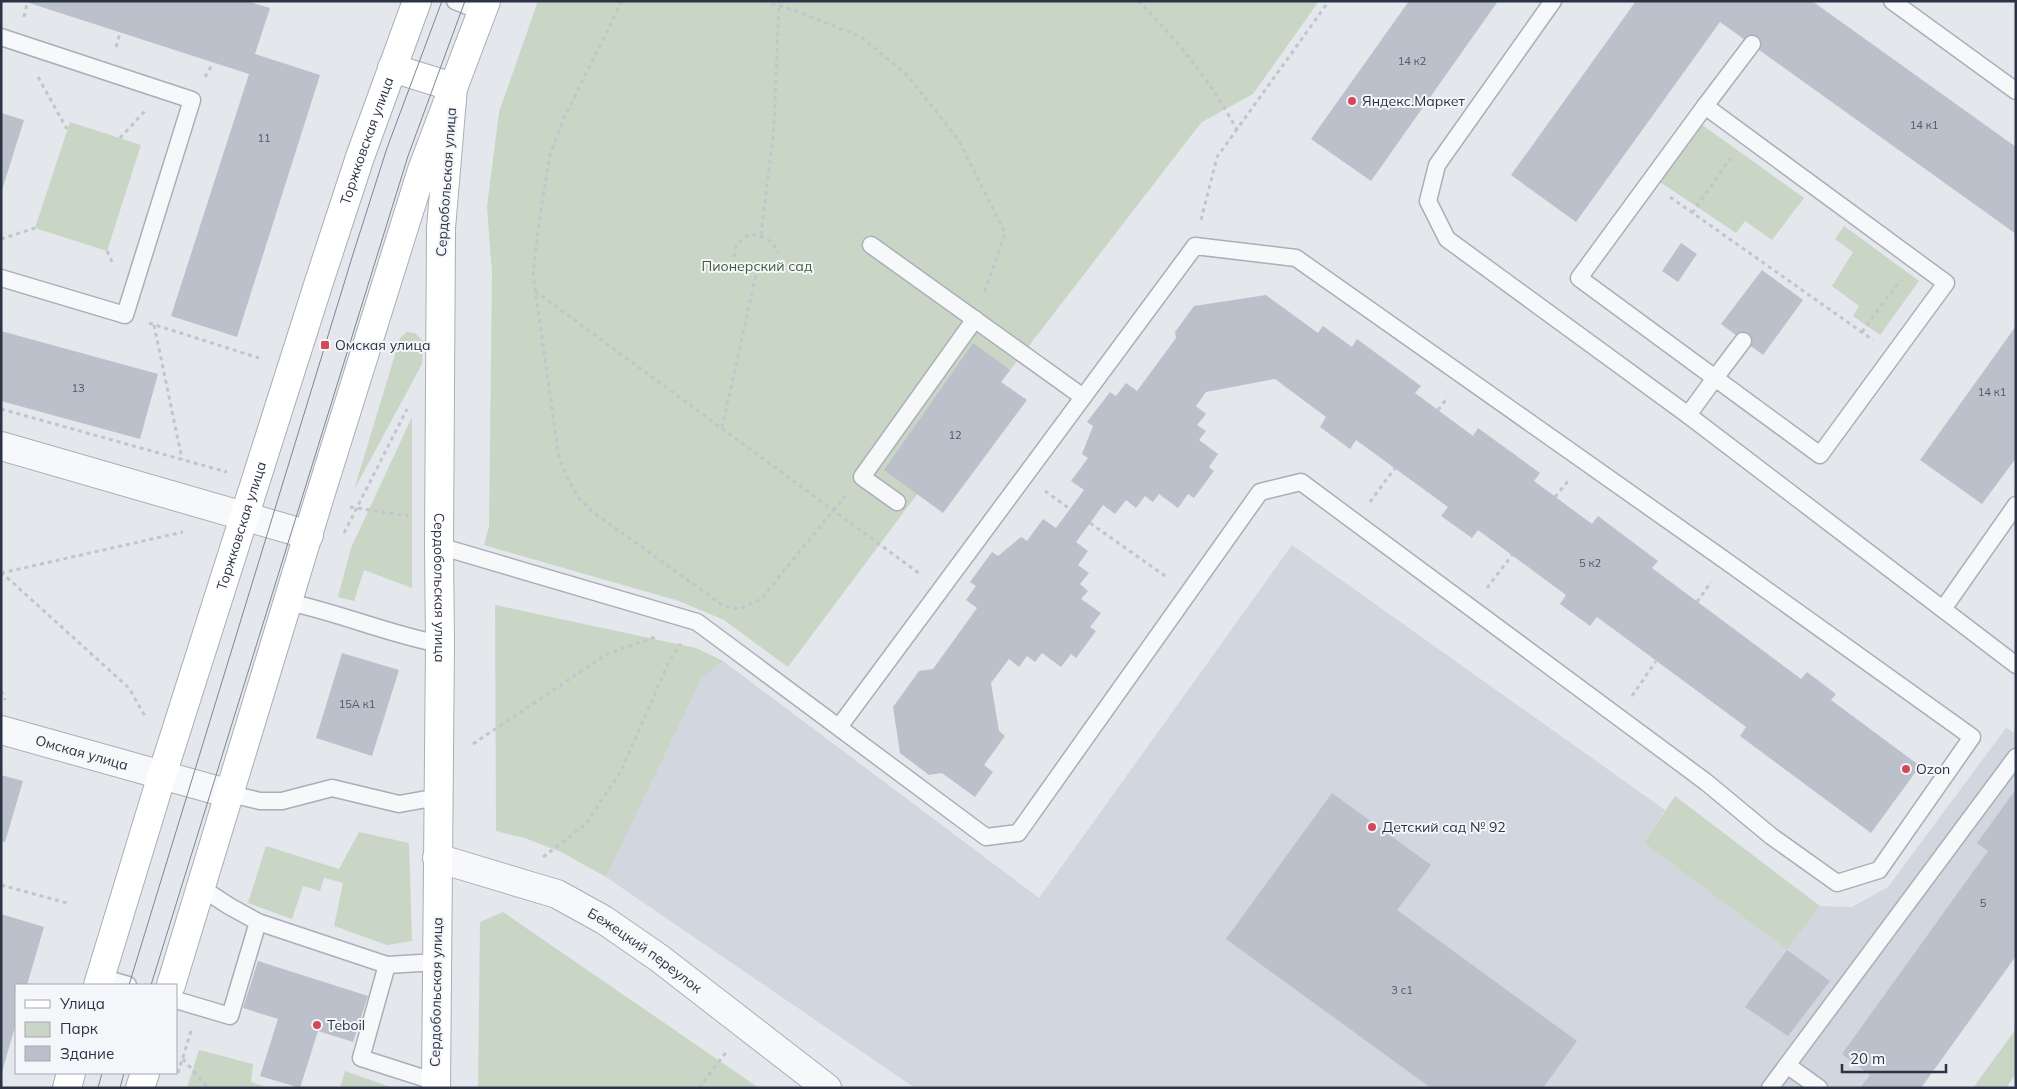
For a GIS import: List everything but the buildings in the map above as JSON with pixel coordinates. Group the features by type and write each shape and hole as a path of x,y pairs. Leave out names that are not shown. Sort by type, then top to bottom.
{"main road":[{"path":"392,68 417,1"},
{"name":"Сердобольская улица","path":"436,1085 441,228 453,87 484,7"},
{"name":"Сердобольская улица","path":"392,68 453,87"},
{"name":"Торжковская улица","path":"99,981 162,775 318,284 392,68"},
{"path":"171,984 308,535 422,170 453,87"},
{"path":"67,1088 71,1074"},
{"path":"140,1088 145,1074"}],"street":[{"path":"1,446 308,535"},
{"name":"Омская улица","path":"1,730 230,794"},
{"name":"Бежецкий переулок","path":"438,858 557,894 604,920 659,958 827,1088"}],"lane":[{"path":"454,1 484,7"},
{"path":"1553,1 1437,165 1428,201 1447,240 1688,415 2016,665"},
{"path":"1892,1 2016,90"},
{"path":"1,38 192,100 125,316 1,278"},
{"path":"1705,106 1946,284 1820,455 1579,278 1705,106 1752,44"},
{"path":"871,245 1083,397"},
{"path":"439,546 697,622 986,838 1018,833 1260,492 1301,482 1618,716 1706,782 1771,836 1837,883 1879,870 1972,737 1718,555 1296,258 1194,246 839,727"},
{"path":"897,502 862,476 975,319"},
{"path":"1688,415 1743,341"},
{"path":"1942,609 2016,504"},
{"path":"288,602 319,609 408,638 440,644"},
{"path":"1770,1088 2016,757"},
{"path":"230,794 260,801 282,800 332,788 400,804 438,797"},
{"path":"200,887 258,922 387,965 437,962"},
{"path":"178,1001 230,1016 258,922"},
{"path":"387,965 361,1058 436,1085"},
{"path":"99,981 121,984"},
{"path":"1787,1065 1819,1088"}],"path":[{"path":"622,1 564,118 550,154 534,265 535,290 559,458 569,481 580,500 608,523 724,606 740,609 761,599 862,476"},
{"path":"764,1 861,37 905,73 958,139 1005,234 975,319"},
{"path":"762,235 774,127 779,1"},
{"path":"1138,1 1189,57 1226,109 1236,130"},
{"path":"1194,246 1217,157 1329,1"},
{"path":"18,43 67,129"},
{"path":"120,138 164,90"},
{"path":"1692,212 1730,158 1738,164"},
{"path":"1669,196 1868,336"},
{"path":"1,239 35,228"},
{"path":"734,257 737,244 749,234 762,235 774,243 778,253"},
{"path":"722,428 756,275"},
{"path":"1862,332 1900,279"},
{"path":"535,290 941,589"},
{"path":"125,316 259,358"},
{"path":"154,325 182,459"},
{"path":"343,536 410,402"},
{"path":"1,409 222,470"},
{"path":"1355,522 1395,468"},
{"path":"1040,488 1070,509"},
{"path":"342,505 356,509 416,517"},
{"path":"1090,523 1188,593"},
{"path":"1,572 189,531"},
{"path":"1472,609 1512,555"},
{"path":"1,572 129,688 147,721"},
{"path":"473,744 607,654 697,622"},
{"path":"513,881 586,824 620,771 670,658 697,622"},
{"path":"1618,716 1656,661"},
{"path":"1,885 67,903"},
{"path":"178,1073 198,1007"},
{"path":"699,1088 746,1027"},
{"path":"182,1059 208,1088"},
{"path":"176,1080 178,1074"}],"shaded area":[{"path":"1292,545 1665,810 1644,843 1787,950 1820,906 1852,907 1888,887 2006,728 2016,734 2016,955 1919,1088 915,1088 606,877 702,678 723,661 1039,898"}],"green space":[{"name":"Пионерский сад","path":"538,1 1319,1 1253,94 1202,122 1190,137 1001,382 788,667 724,620 679,601 484,545 489,527 492,273 487,207 499,112"},
{"path":"70,122 141,145 107,251 35,228"},
{"path":"1701,124 1804,198 1772,240 1745,221 1736,233 1660,182"},
{"path":"1844,226 1919,281 1880,335 1853,316 1859,306 1832,286 1853,252 1835,239"},
{"path":"407,332 415,333 423,341 422,364 354,490 400,338"},
{"path":"412,417 412,588 364,570 354,601 338,597 351,548"},
{"path":"495,605 696,648 723,661 702,678 606,877 561,852 525,838 496,831"},
{"path":"1675,796 1820,906 1787,950 1644,843"},
{"path":"359,832 409,843 412,941 387,945 334,926 343,883 324,878 320,891 303,886 292,919 248,903 266,846 339,869"},
{"path":"503,912 759,1088 478,1088 480,922"},
{"path":"2016,1029 2016,1074 2006,1088 1973,1088"},
{"path":"199,1050 253,1064 251,1082 269,1088 187,1088"},
{"path":"345,1071 393,1088 340,1088"}],"tram line":[{"path":"129,984 354,251 387,148 442,1"},
{"path":"151,984 408,156 465,1"},
{"path":"98,1088 102,1074"},
{"path":"120,1088 124,1074"}],"place":[{"name":"Яндекс.Маркет","path":"1352,101"},
{"name":"Омская улица","path":"325,345"},
{"name":"Ozon","path":"1906,769"},
{"name":"Детский сад № 92","path":"1372,827"},
{"name":"Teboil","path":"317,1025"}]}
